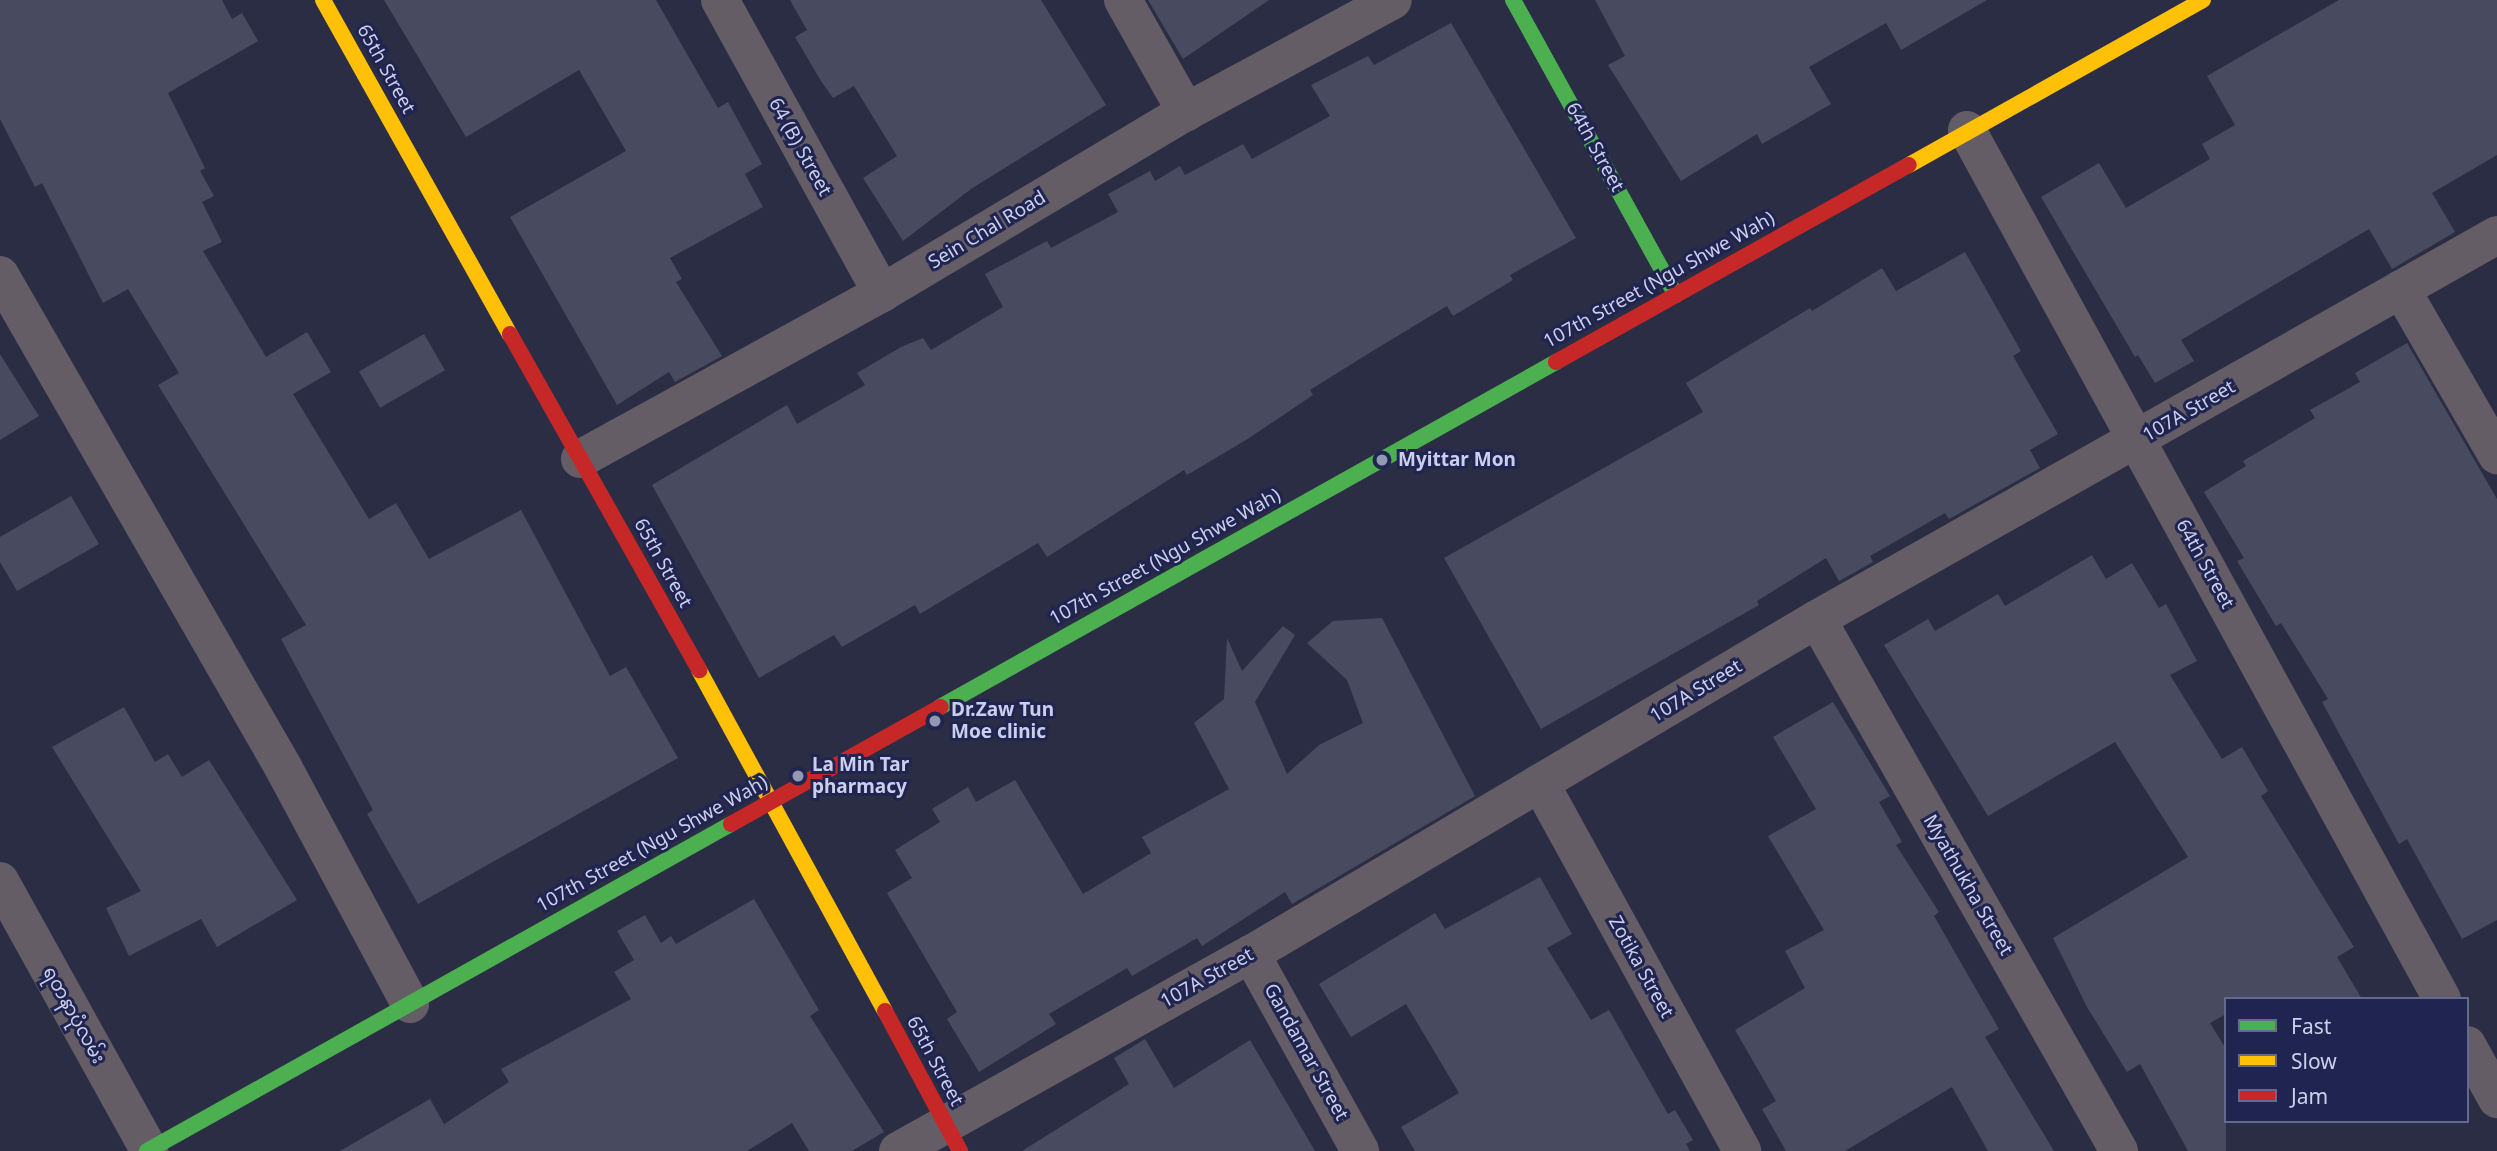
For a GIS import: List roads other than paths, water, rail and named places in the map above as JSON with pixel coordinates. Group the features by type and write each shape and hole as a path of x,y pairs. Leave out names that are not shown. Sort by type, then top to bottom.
{"main road":[{"name":"65th Street","path":"323,0 772,801 953,1138"},
{"name":"64th Street","path":"1513,0 1676,295"},
{"name":"107th Street (Ngu Shwe Wah)","path":"148,1150 2203,0"}],"street":[{"name":"64 (B) Street","path":"720,0 882,293"},
{"path":"1123,0 1186,113"},
{"name":"Sein Chal Road","path":"580,459 882,293 1186,113 1393,0"},
{"name":"64th Street","path":"1967,130 2441,997"},
{"name":"107A Street","path":"898,1151 953,1138 1251,954 1817,619 2497,235"},
{"path":"0,275 283,767 410,1004"},
{"path":"2401,289 2497,456"},
{"name":"Myathukha Street","path":"1817,619 2119,1151"},
{"name":"Zotika Street","path":"1540,783 1742,1151"},
{"name":"ရတနာပုံလမ်း","path":"0,881 148,1150"},
{"name":"Gandamar Street","path":"1251,954 1360,1151"},
{"path":"2469,1049 2497,1099"}],"place":[{"name":"Myittar Mon","path":"1382,460"},
{"name":"Dr.Zaw Tun Moe clinic","path":"935,721"},
{"name":"La Min Tar pharmacy","path":"798,776"}]}
